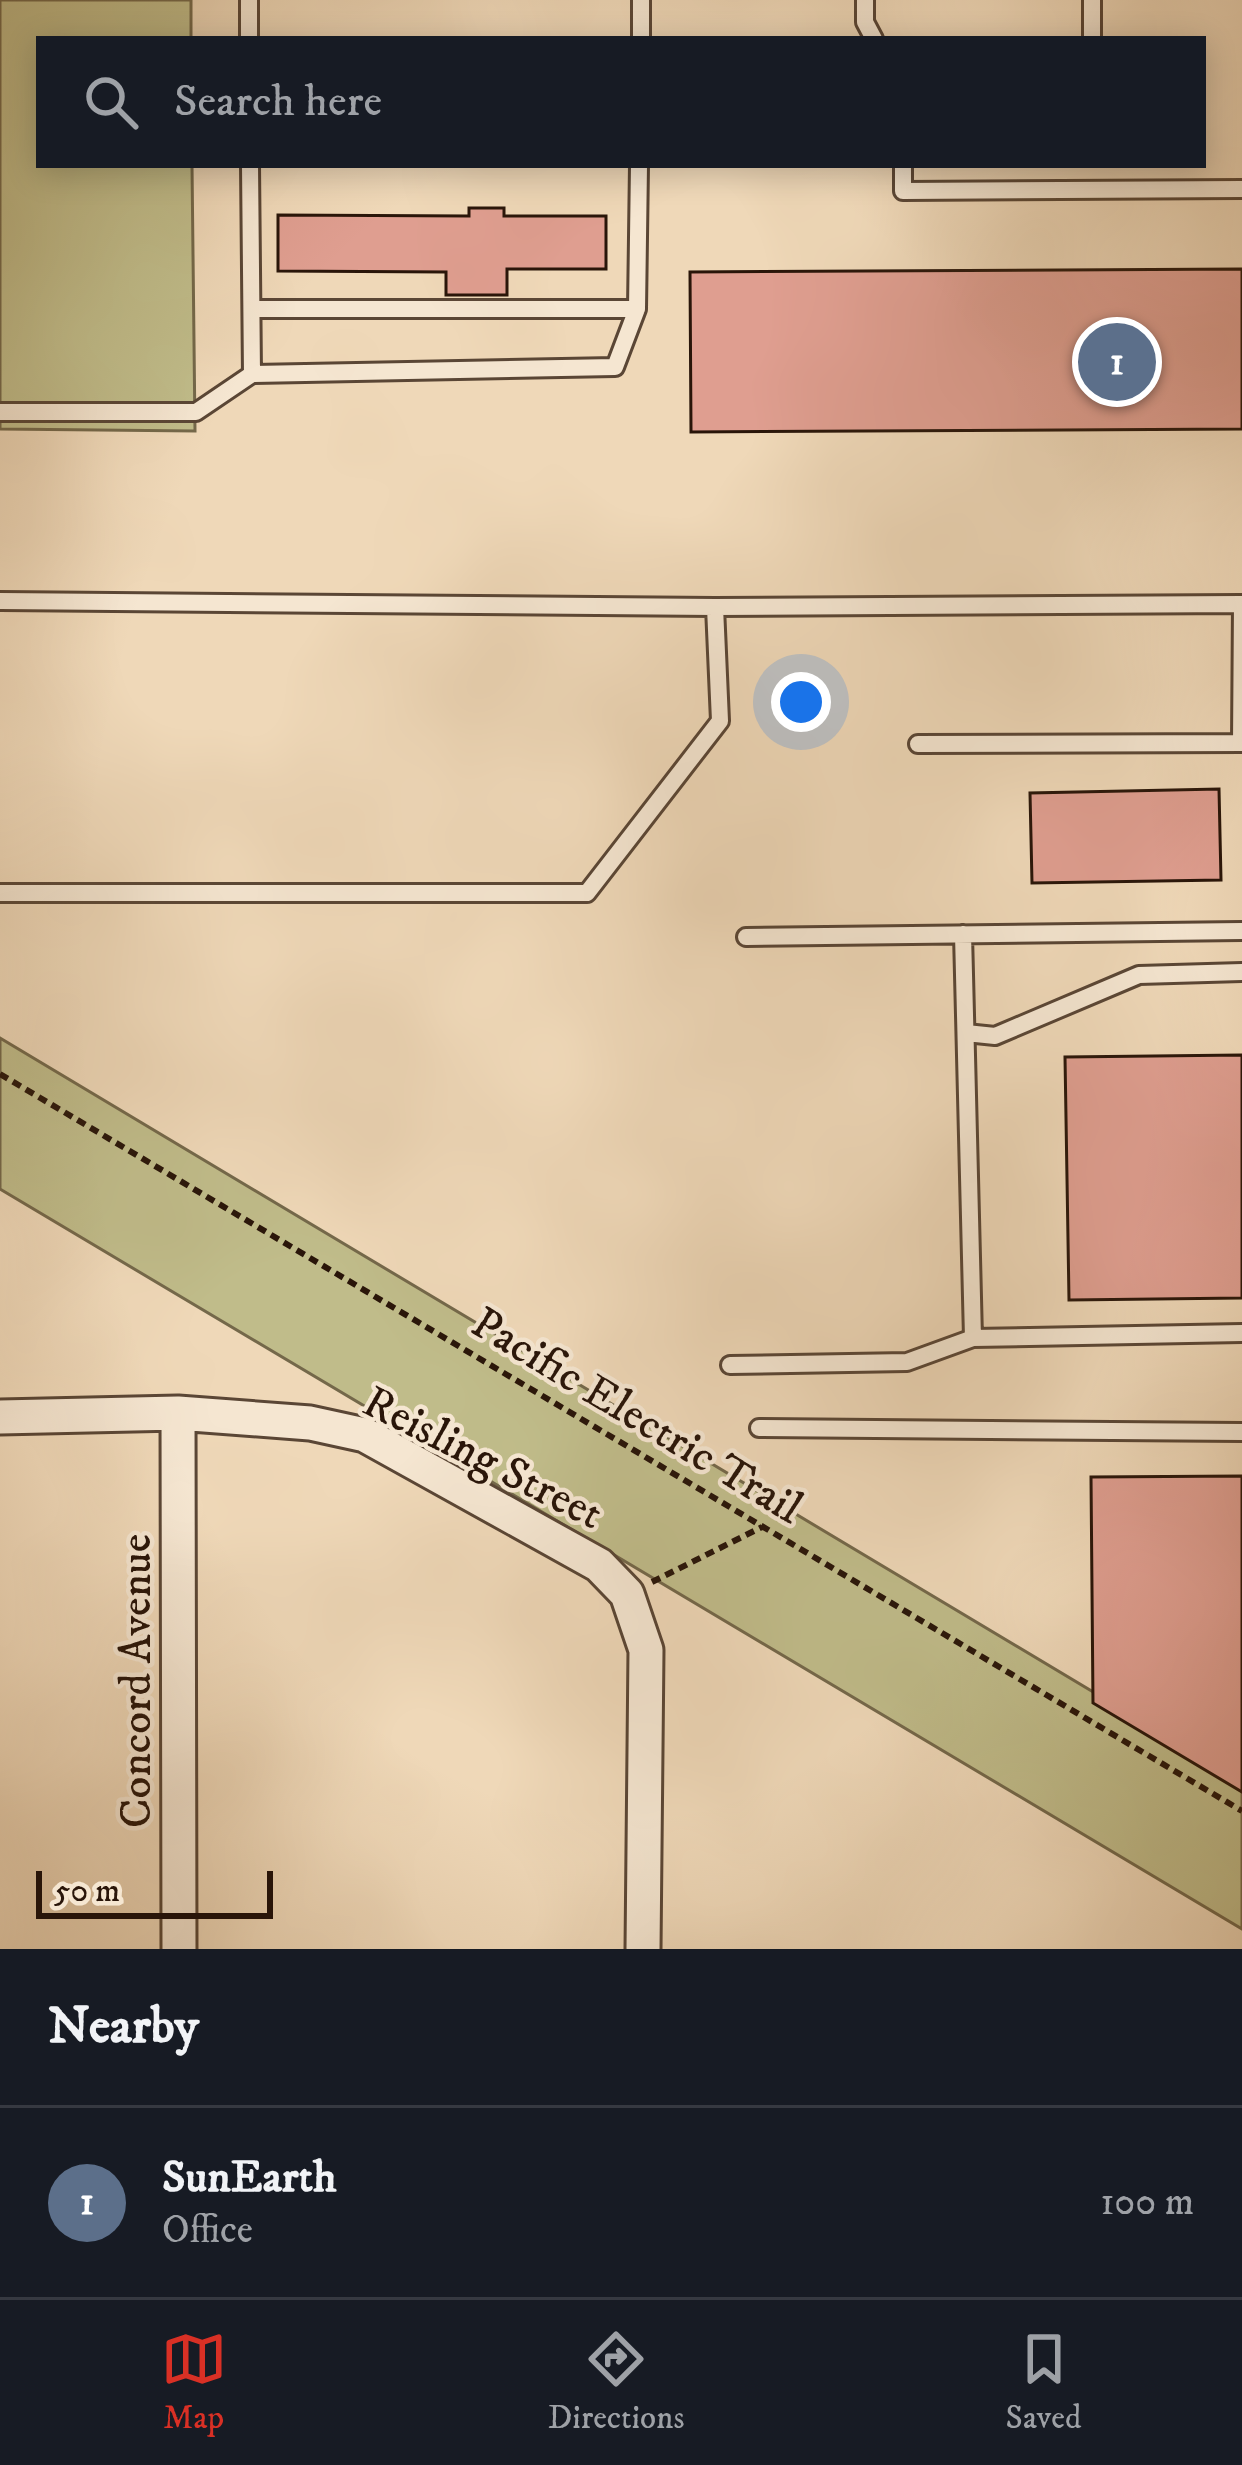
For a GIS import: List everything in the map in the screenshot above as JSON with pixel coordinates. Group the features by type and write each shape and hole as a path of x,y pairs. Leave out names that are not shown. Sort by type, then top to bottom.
{"street":[{"name":"Reisling Street","path":"0,1418 178,1413 310,1423 365,1436 598,1565 627,1594"},
{"name":"Concord Avenue","path":"178,1413 179,1949"},
{"path":"627,1594 646,1650 643,1949"}],"lane":[{"path":"249,0 249,36"},
{"path":"640,36 641,0"},
{"path":"865,0 865,22 872,36"},
{"path":"1092,0 1092,36"},
{"path":"250,168 252,374"},
{"path":"0,412 196,412 252,374 615,367 637,309 639,168"},
{"path":"903,168 903,191 1242,189"},
{"path":"252,309 637,309"},
{"path":"0,601 715,607 1242,604 1242,743 919,744"},
{"path":"0,893 587,893 720,721 715,607"},
{"path":"746,937 1242,931"},
{"path":"963,934 973,1338"},
{"path":"965,1034 994,1036 1139,975 1242,973"},
{"path":"730,1365 908,1362 973,1338 1242,1334"},
{"path":"759,1428 1242,1432"}],"path":[{"name":"Pacific Electric Trail","path":"0,1074 1242,1811"},
{"path":"627,1594 763,1527"}],"shaded area":[{"path":"0,0 191,0 191,36 36,36 36,168 192,168 195,431 0,429"},
{"path":"0,1038 1242,1781 1242,1929 0,1189"}],"building":[{"path":"469,208 504,208 504,216 606,216 606,269 507,269 507,295 446,295 446,272 278,271 278,215 469,216"},
{"path":"1242,269 1242,429 691,432 690,272"},
{"path":"1219,789 1221,880 1032,883 1030,793"},
{"path":"1242,1055 1242,1298 1069,1300 1065,1057"},
{"path":"1242,1476 1242,1792 1093,1703 1091,1477"}],"place":[{"name":"SunEarth","path":"1117,362"}]}
